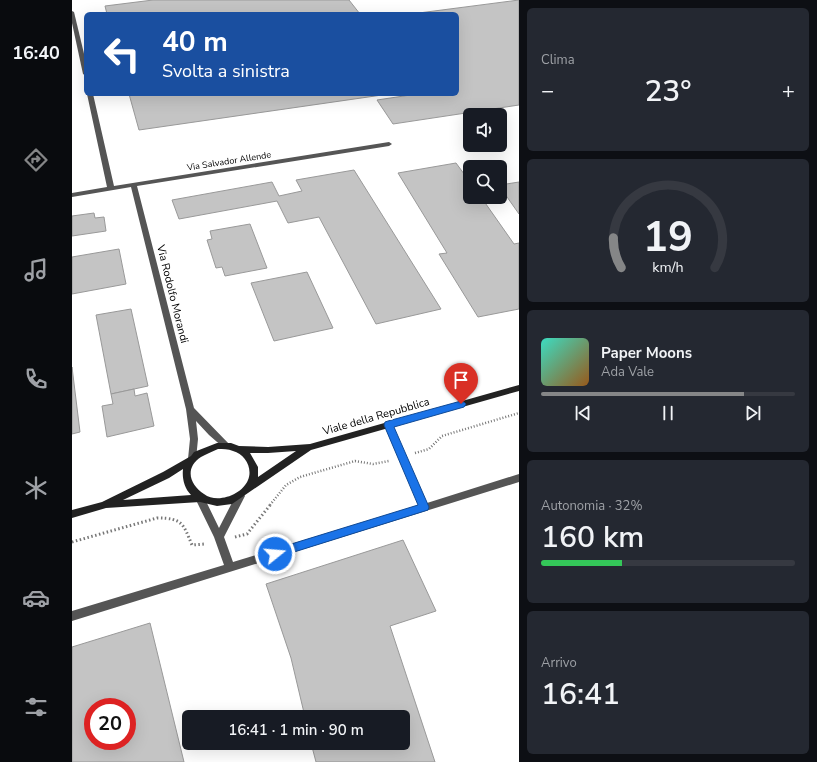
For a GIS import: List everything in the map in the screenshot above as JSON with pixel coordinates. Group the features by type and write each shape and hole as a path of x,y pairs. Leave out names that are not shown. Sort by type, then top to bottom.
{"street":[{"path":"72,12 84,65"},
{"path":"90,96 112,188"},
{"name":"Via Salvador Allende","path":"72,195 389,144"},
{"name":"Via Rodolfo Morandi","path":"134,185 190,409 194,439 192,459"},
{"name":"Viale della Repubblica","path":"72,514 104,505 166,475 208,448 227,446 239,449 268,450 310,447 519,388"},
{"name":"Via Rodolfo Morandi","path":"190,409 212,433 227,446"},
{"path":"388,425 424,507"},
{"name":"Viale della Repubblica","path":"104,505 200,498 220,502 230,500 240,496 249,487 310,447"},
{"path":"239,449 247,455 252,462 254,479 249,487"},
{"path":"192,459 187,467 185,476 187,484 192,492 200,498 220,540 230,567"},
{"path":"72,616 519,478"},
{"path":"220,540 240,496"}],"path":[{"path":"72,542 157,518 164,518 181,523 187,530 188,538 192,545 247,534 286,485 300,477 355,461 373,464 402,457 428,449 442,436 519,413"}],"building":[{"path":"153,0 349,0 358,12 106,12 105,6"},
{"path":"519,0 519,105 499,108 463,108 463,113 393,124 377,100 404,96 459,96 459,12 426,12"},
{"path":"130,96 375,96 139,130"},
{"path":"456,163 463,172 463,204 486,204 514,244 519,243 519,309 478,317 439,254 447,253 398,173"},
{"path":"354,170 441,309 376,324 319,217 288,223 277,201 179,219 172,200 272,182 279,196 302,191 296,180"},
{"path":"519,182 519,214 507,197 507,184"},
{"path":"94,213 95,218 104,217 106,231 72,236 72,216"},
{"path":"250,224 267,268 225,276 222,267 216,268 207,240 212,239 210,231"},
{"path":"119,249 126,284 72,294 72,257"},
{"path":"307,272 333,328 274,341 251,283"},
{"path":"131,309 148,386 111,394 96,315"},
{"path":"72,367 80,432 72,434"},
{"path":"134,389 135,396 147,393 154,426 107,437 102,406 113,404 111,394"},
{"path":"403,540 436,611 390,626 435,762 316,762 313,750 410,750 410,710 303,710 291,658 266,584"},
{"path":"150,623 184,762 72,762 72,647"}],"route":[{"path":"275,554 424,507 388,425 461,404"}]}
